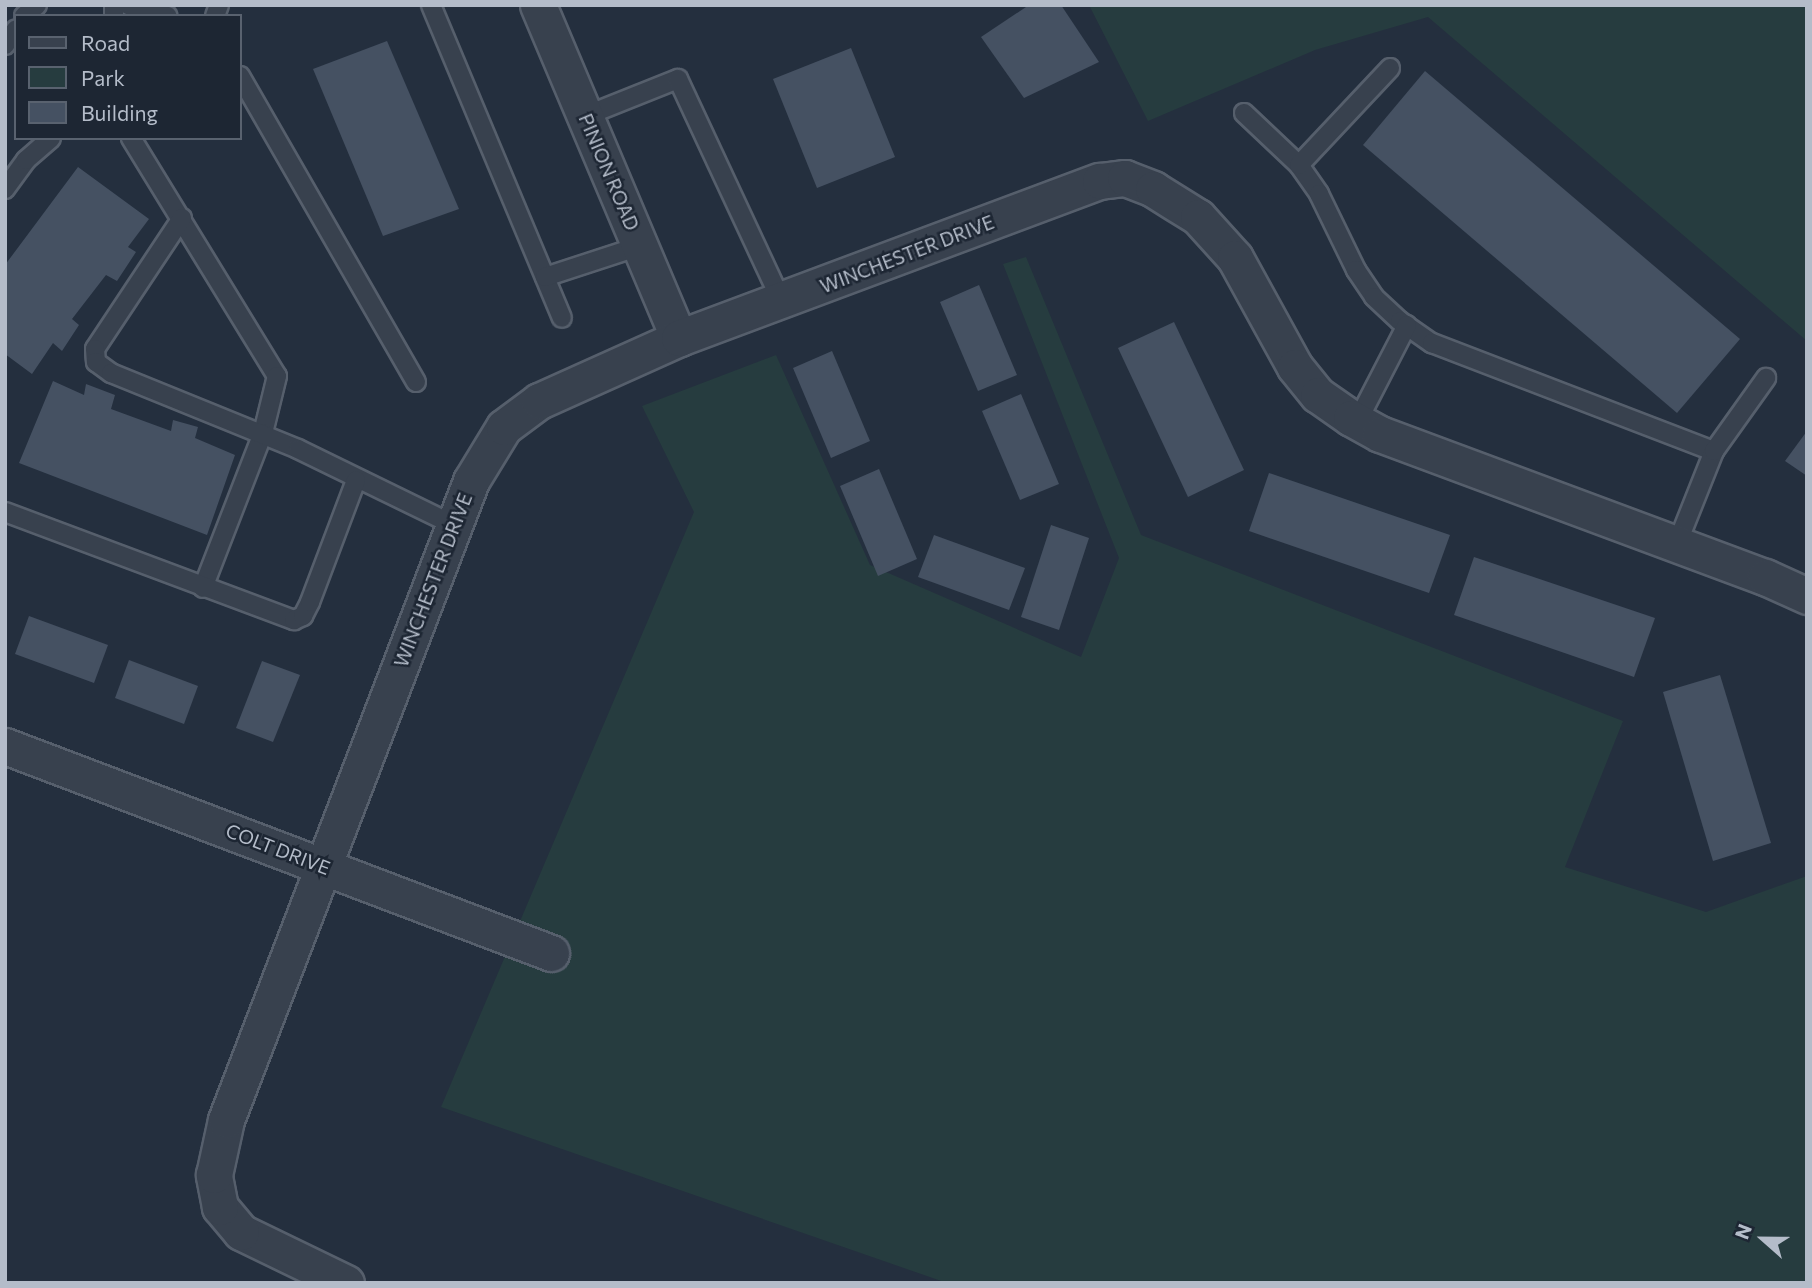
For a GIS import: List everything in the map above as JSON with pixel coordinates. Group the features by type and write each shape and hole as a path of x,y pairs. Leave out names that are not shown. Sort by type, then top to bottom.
{"street":[{"name":"PINION ROAD","path":"538,5 680,338"},
{"name":"WINCHESTER DRIVE","path":"345,1283 241,1232 220,1207 214,1175 226,1120 326,866 471,481 503,428 539,401 680,338 1100,181 1125,178 1153,189 1198,218 1235,258 1295,367 1318,395 1357,422"},
{"path":"1357,422 1413,447 1677,544 1807,596"},
{"name":"COLT DRIVE","path":"5,747 551,953"}],"lane":[{"path":"128,5 161,14"},
{"path":"431,5 562,318"},
{"path":"1299,165 1390,68"},
{"path":"242,79 416,382"},
{"path":"585,116 678,79 782,302"},
{"path":"1244,113 1299,165 1319,194 1374,297 1432,343 1714,451"},
{"path":"5,189 26,160 49,140"},
{"path":"132,140 274,366 276,392 263,433 203,588"},
{"path":"182,218 95,349 96,362 111,373 263,433 454,525"},
{"path":"545,277 640,246"},
{"path":"1357,422 1407,325"},
{"path":"1677,544 1714,451 1766,378"},
{"path":"5,512 282,619 303,616 356,480"}],"green space":[{"path":"1089,5 1807,5 1807,341 1428,17 1315,50 1148,121"},
{"path":"1026,257 1141,535 1623,721 1565,867 1706,912 1807,876 1807,1283 947,1283 441,1107 694,512 642,406 776,355 870,565 1081,657 1119,558 1003,264"}],"building":[{"path":"1029,5 1061,5 1099,62 1024,98 981,37"},
{"path":"387,41 459,209 383,236 313,69"},
{"path":"851,48 895,157 817,188 773,79"},
{"path":"1425,71 1740,339 1677,413 1363,145"},
{"path":"78,167 149,219 128,247 136,252 117,281 106,275 72,319 79,325 62,351 53,343 32,374 5,354 5,265"},
{"path":"979,285 1017,375 978,391 940,302"},
{"path":"1174,322 1244,470 1188,497 1118,348"},
{"path":"832,351 870,441 831,458 793,368"},
{"path":"53,381 84,395 86,384 115,395 111,409 171,431 173,420 198,427 195,438 235,455 207,535 19,463"},
{"path":"1021,394 1059,484 1020,500 982,411"},
{"path":"1807,431 1807,476 1785,461"},
{"path":"879,469 917,559 878,576 840,486"},
{"path":"1269,473 1450,535 1429,593 1249,531"},
{"path":"1051,525 1089,538 1059,630 1021,617"},
{"path":"934,535 1025,568 1009,610 918,577"},
{"path":"1474,557 1655,618 1634,677 1454,615"},
{"path":"29,616 108,645 94,683 15,654"},
{"path":"129,660 198,686 184,724 115,698"},
{"path":"262,661 300,675 273,742 236,728"},
{"path":"1720,675 1771,843 1713,861 1663,692"}]}
